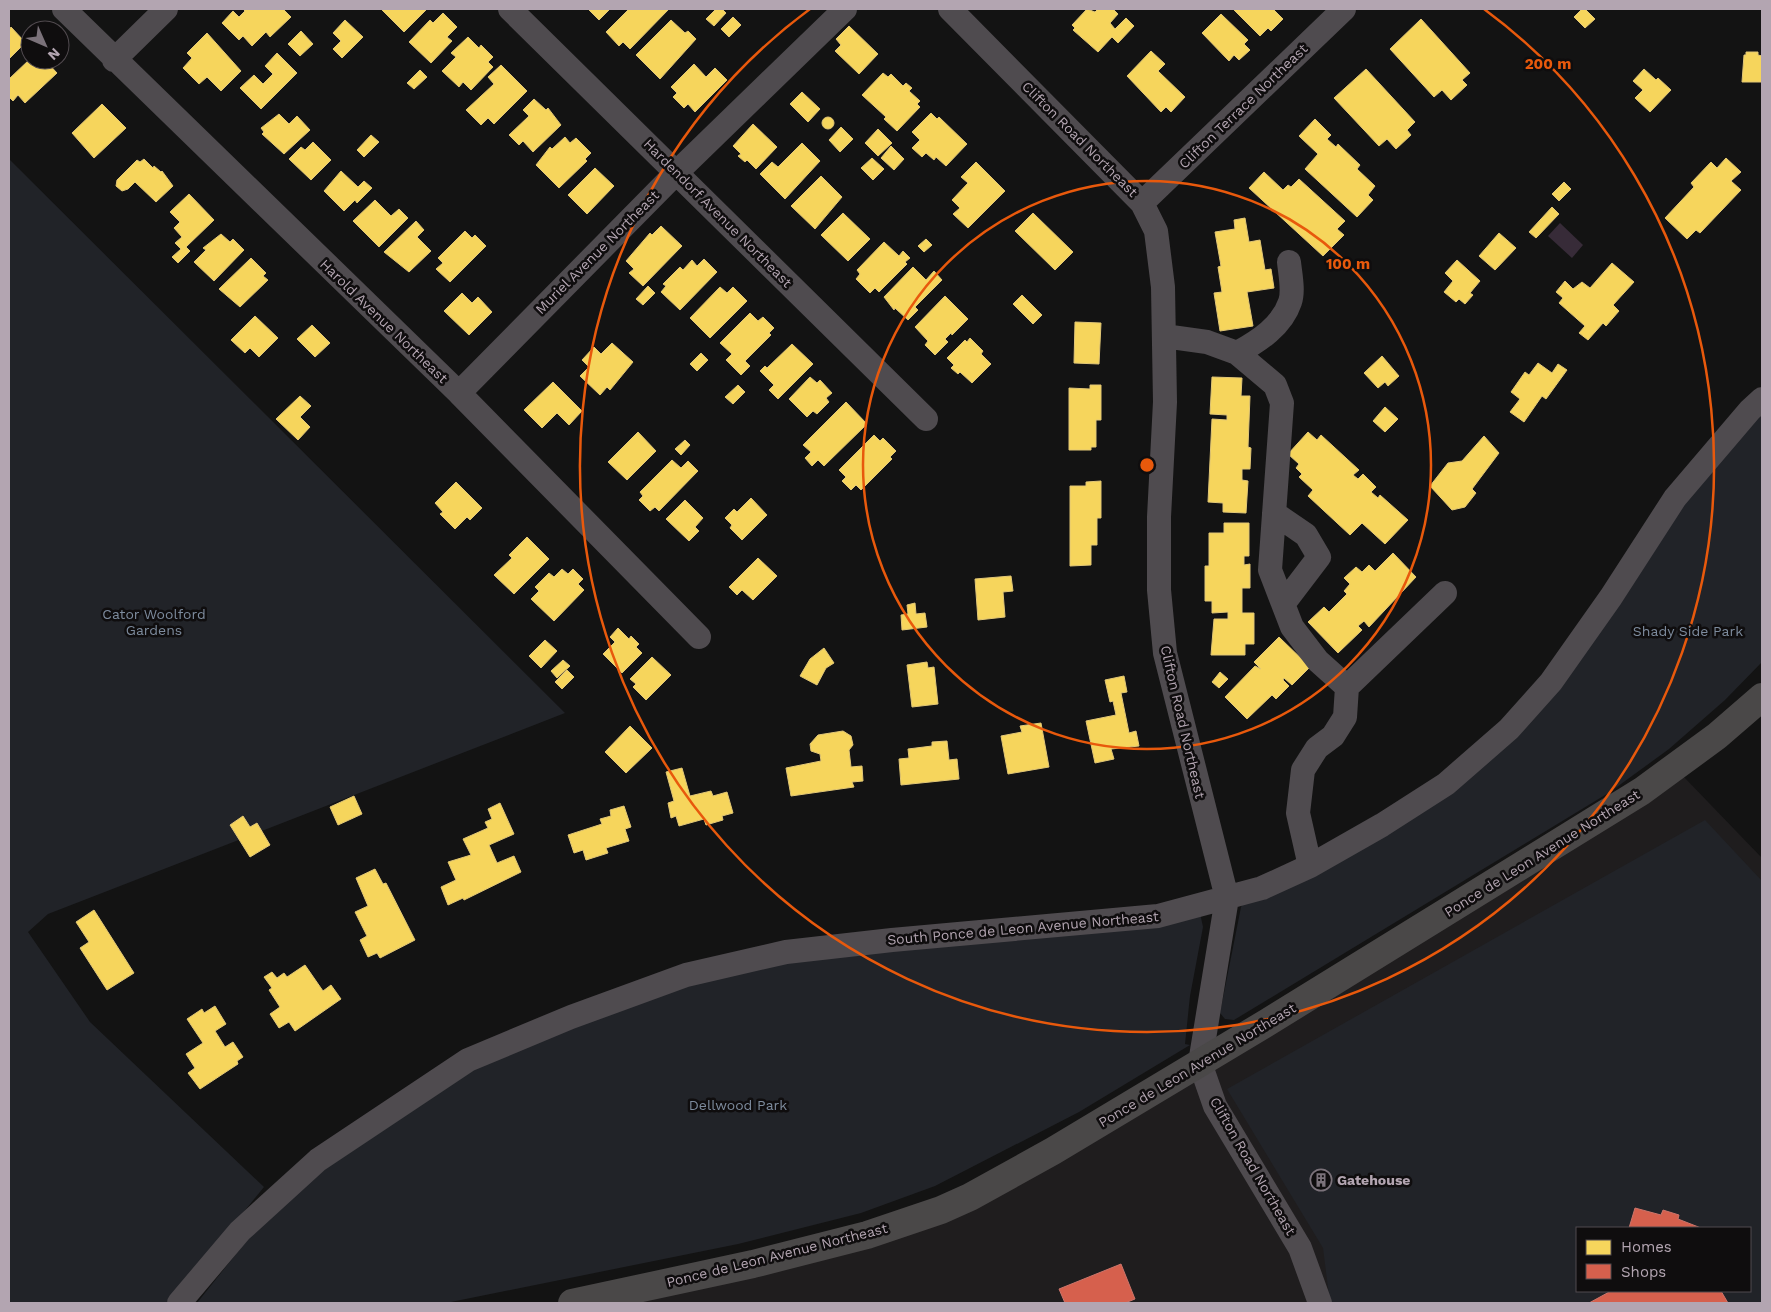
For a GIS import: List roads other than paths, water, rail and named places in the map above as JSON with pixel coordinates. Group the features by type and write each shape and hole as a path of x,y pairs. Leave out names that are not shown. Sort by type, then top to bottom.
{"highway":[{"name":"Ponce de Leon Avenue Northeast","path":"572,1303 770,1260 867,1235 941,1210 1053,1151 1200,1063 1642,791 1717,736 1762,697"}],"street":[{"name":"Harold Avenue Northeast","path":"64,9 114,60 459,393 699,637"},
{"path":"114,60 166,9"},
{"name":"Hardendorf Avenue Northeast","path":"510,9 926,418"},
{"name":"Muriel Avenue Northeast","path":"459,393 677,172 845,9"},
{"name":"Clifton Road Northeast","path":"950,9 1142,202 1156,231 1163,287 1165,402 1159,518 1159,572 1165,653 1227,898 1200,1063 1214,1106 1300,1248 1320,1303"},
{"name":"Clifton Terrace Northeast","path":"1142,202 1344,9"},
{"path":"1237,353 1259,341 1278,323 1291,300 1289,262"},
{"path":"1164,336 1207,342 1237,353 1276,384 1282,403 1270,570 1292,628 1318,661 1347,687"},
{"name":"South Ponce de Leon Avenue Northeast","path":"179,1303 240,1231 318,1160 468,1060 571,1017 686,975 786,952 892,940 1158,916 1262,888 1310,866 1382,825 1446,784 1509,728 1551,682 1611,597 1675,498 1750,410 1762,399"},
{"path":"1274,513 1306,535 1319,557 1284,603"},
{"path":"1310,866 1298,813 1303,770 1317,748 1333,736 1345,717 1347,687 1445,592"}],"place":[{"name":"Gatehouse","path":"1321,1180"}],"park label":[{"name":"Cator Woolford Gardens","path":"154,622"},
{"name":"Shady Side Park","path":"1688,631"},
{"name":"Dellwood Park","path":"738,1105"}]}
